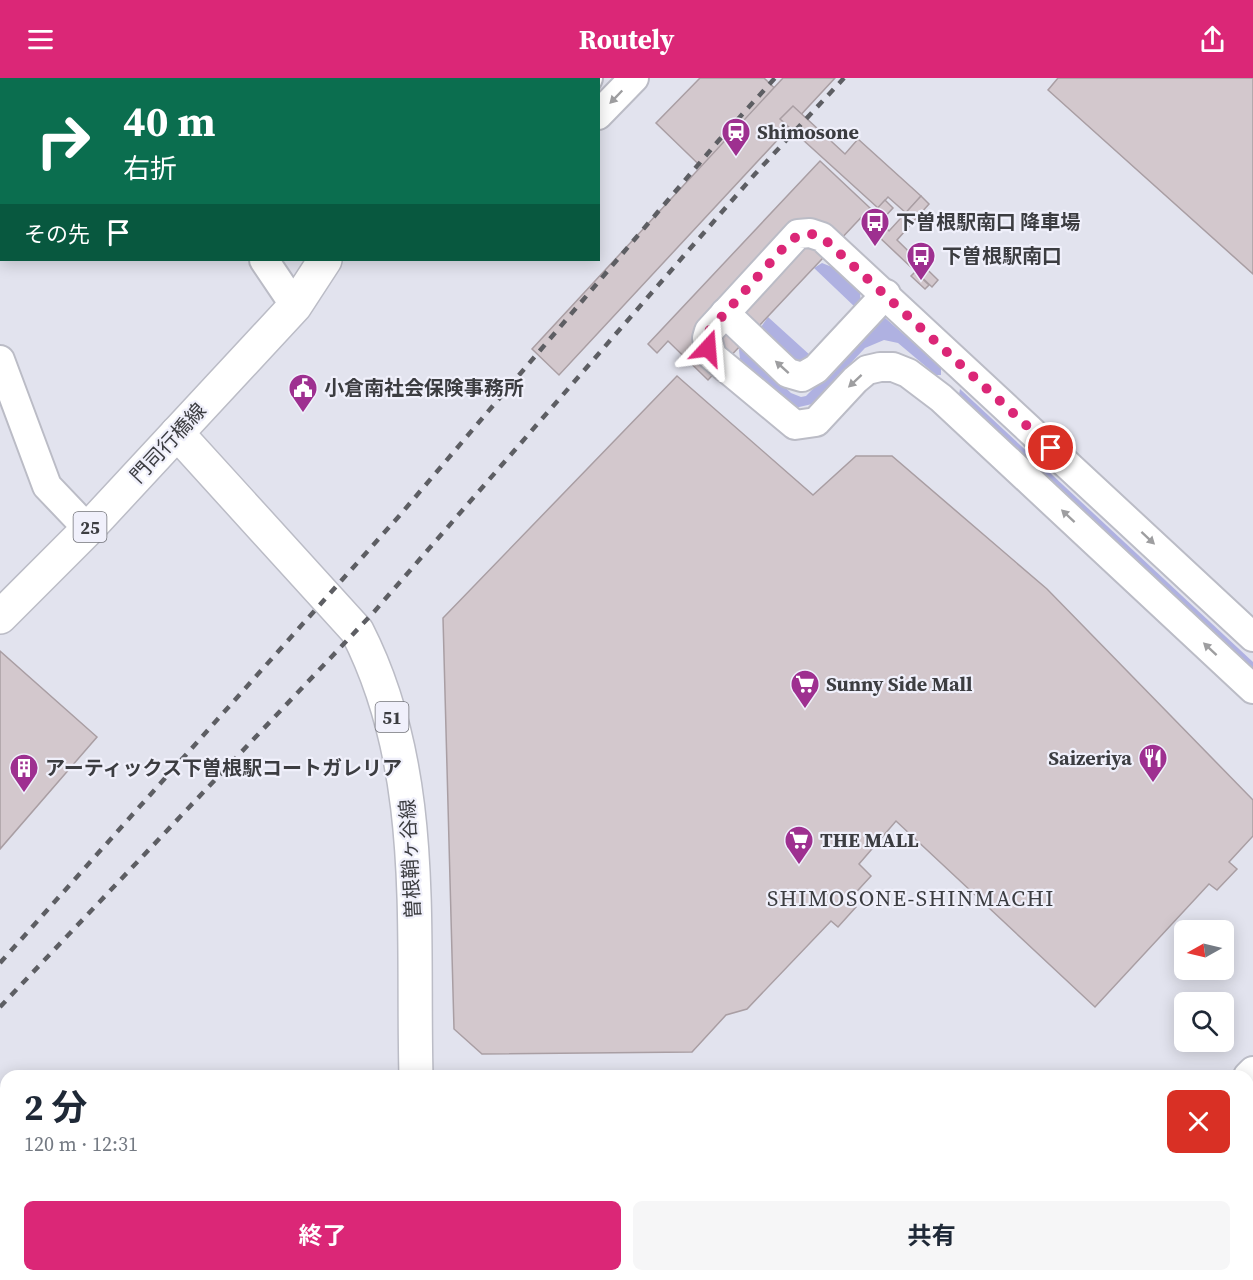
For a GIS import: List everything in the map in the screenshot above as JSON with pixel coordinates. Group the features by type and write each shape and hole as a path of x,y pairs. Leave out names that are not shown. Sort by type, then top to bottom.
{"main road":[{"name":"門司行橋線","path":"0,617 88,529 295,306 324,261"},
{"name":"曽根鞘ヶ谷線","path":"177,433 357,631 375,668 397,737 408,801 413,857 416,1070"}],"street":[{"path":"600,113 634,78"},
{"path":"1253,636 921,326 822,237 810,232 798,234 709,331 707,338 712,356 795,425 816,422 867,370 893,367 908,373 941,398 1253,689"},
{"path":"265,261 295,306"},
{"path":"725,313 788,374 802,377 816,369 886,294"},
{"path":"0,360 47,486 88,529"}],"shaded area":[{"path":"822,263 837,269 860,292 861,306 815,359 800,363 763,334 761,327 768,317 811,356 856,308 814,268"},
{"path":"884,317 941,367 941,375 936,375 898,343 884,340 865,348 812,404 795,408 740,359 741,345 791,393 801,397 806,396"},
{"path":"960,389 1253,662 1253,676 959,395"}],"building":[{"path":"700,78 764,78 793,106 718,183 656,123"},
{"path":"783,78 835,78 559,375 532,349"},
{"path":"1058,78 1253,78 1253,274 1048,90"},
{"path":"793,106 845,154 858,139 921,196 906,213 888,197 878,208 780,119"},
{"path":"820,161 870,208 708,380 668,341 657,353 648,344"},
{"path":"921,196 929,204 897,240 938,280 932,287 860,219 868,210 872,214 885,200 893,208 880,222 889,231"},
{"name":"下曽根駅南口","path":"915,272 929,285 925,289 911,276"},
{"name":"Sunny Side Mall","path":"677,376 813,495 856,456 892,456 1047,589 1253,800 1253,836 1229,862 1237,869 1217,890 1209,884 1095,1007 896,821 859,864 871,876 849,900 856,907 838,927 831,921 747,1009 726,1015 692,1052 482,1054 454,1029 443,618"},
{"name":"アーティックス下曽根駅コートガレリア","path":"0,651 97,737 0,849"}],"railway":[{"path":"0,963 400,515 720,139 775,78"},
{"path":"0,1007 373,613 755,174 844,78"}],"place":[{"name":"Shimosone","path":"736,158"},
{"name":"下曽根駅南口 降車場","path":"875,248"},
{"name":"下曽根駅南口","path":"921,282"},
{"name":"小倉南社会保険事務所","path":"303,414"},
{"name":"Sunny Side Mall","path":"805,710"},
{"name":"Saizeriya","path":"1153,784"},
{"name":"アーティックス下曽根駅コートガレリア","path":"24,794"},
{"name":"THE MALL","path":"799,866"}],"district":[{"name":"SHIMOSONE-SHINMACHI","path":"911,898"}],"route":[{"path":"708,348 709,331 786,245 798,234 810,232 822,237 1051,448"}]}
